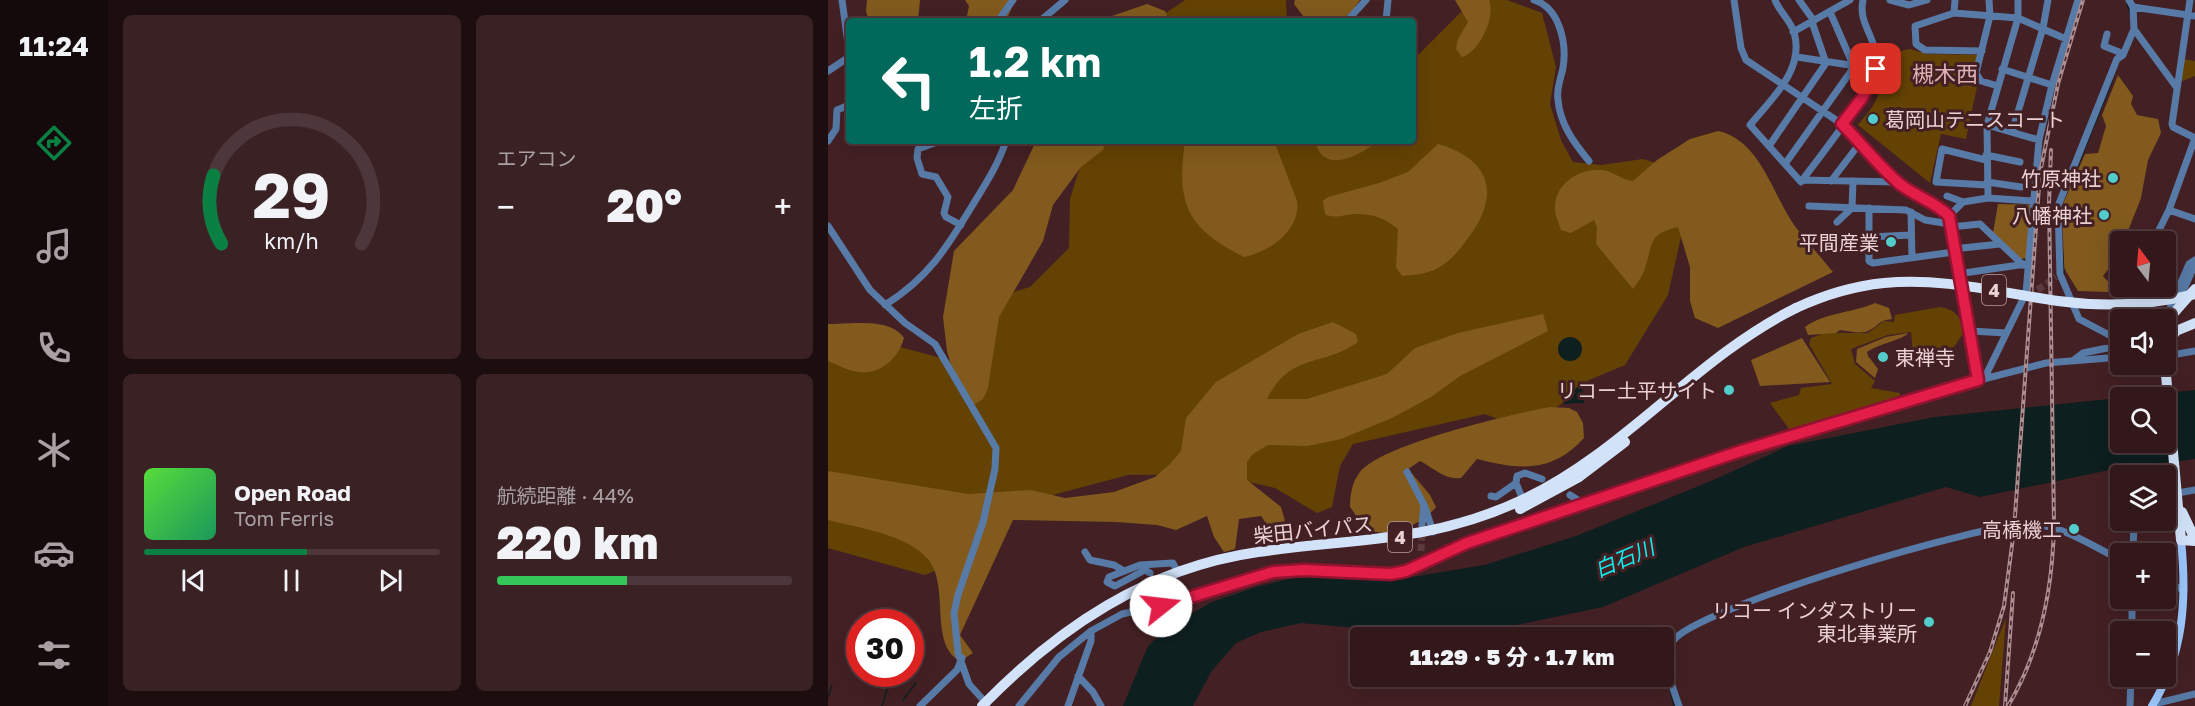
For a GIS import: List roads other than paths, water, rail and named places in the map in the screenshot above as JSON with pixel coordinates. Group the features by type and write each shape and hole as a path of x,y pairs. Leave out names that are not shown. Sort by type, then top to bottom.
{"highway":[{"name":"柴田バイパス","path":"987,705 1042,648 1081,620 1128,592 1177,571 1257,552 1389,539 1434,532 1468,522 1523,500 1550,486 1597,455 1723,351 1797,310 1845,290 1898,282 1972,286 2084,303 2136,303 2195,294"},
{"name":"柴田バイパス","path":"987,705 1070,636 1112,608 1172,580 1232,563 1267,557 1433,538 1501,518 1546,497 1614,452 1735,350 1797,310 1841,298 1897,288 1943,290 2060,307 2104,310 2157,307 2195,301"},
{"path":"2176,309 2195,289"},
{"path":"2176,331 2195,323"},
{"path":"2166,375 2171,465"},
{"path":"2176,497 2192,526 2195,540 2181,540 2176,509"}],"main road":[{"path":"2153,705 2177,648 2183,619 2181,540"}],"street":[{"path":"842,0 846,29"},
{"path":"1000,18 1013,0"},
{"path":"1044,18 1065,0"},
{"path":"1350,18 1366,0"},
{"path":"1386,18 1388,0"},
{"path":"1534,0 1548,7 1557,20 1564,54 1558,100 1571,137 1589,161"},
{"path":"1734,0 1741,48 1746,60 1842,124 1897,182 1911,193 1940,207 1950,222 1957,274 1982,379"},
{"path":"1775,0 1793,32 1797,57 1783,86 1750,125 1802,180 1897,182"},
{"path":"1800,0 1813,22 1826,63"},
{"path":"1793,32 1850,0"},
{"path":"1802,180 1862,98 1876,69 1876,55 1861,16 1863,0"},
{"path":"1890,0 1909,5 1927,0"},
{"path":"1954,13 1955,0"},
{"path":"1989,0 1990,16 1976,73 1981,81 1998,86"},
{"path":"1988,198 1987,125 2018,18 2018,0"},
{"path":"2012,132 2043,28 2048,0"},
{"path":"1982,379 2026,298 2026,264 2039,140 2052,85 2078,0"},
{"path":"2158,231 2169,210 2195,138 2173,128 2177,88 2192,16 2190,0"},
{"path":"2177,88 2134,29 2130,5 2192,16"},
{"path":"1830,12 1854,67"},
{"path":"1982,51 1925,50 1916,44 1915,26 1954,13 2018,18 2066,39"},
{"path":"2110,335 2079,320 2058,275 2058,206 2120,57 2134,29"},
{"path":"2107,33 2104,46 2120,52 2120,57"},
{"path":"1797,57 1876,69"},
{"path":"828,71 846,59"},
{"path":"1769,146 1826,63"},
{"path":"1785,164 1854,67"},
{"path":"2002,69 2052,85"},
{"path":"828,141 836,129 837,110 846,106"},
{"path":"1987,125 2039,140"},
{"path":"1831,181 1860,143"},
{"path":"931,144 918,148 917,158 922,174 936,177 947,192 946,218 961,225"},
{"path":"885,305 913,286 933,266 992,174 1004,144"},
{"path":"2020,162 1942,149 1936,182 2021,187"},
{"path":"1837,222 1852,208 1853,181"},
{"path":"1947,196 1963,202 1988,198 2032,201"},
{"path":"1950,222 1963,202"},
{"path":"1809,206 1911,212 1925,220 1980,224 2000,244 2026,264"},
{"path":"1869,208 1869,261 1873,263 2000,244"},
{"path":"2169,210 2195,219"},
{"path":"1911,212 1912,258"},
{"path":"828,226 859,276 885,305 905,323 932,340 996,448 995,469 983,522 956,603 955,638 969,684 987,705"},
{"path":"1869,237 1910,235"},
{"path":"2195,263 2195,273"},
{"path":"2173,309 2195,263"},
{"path":"1957,274 2026,264"},
{"path":"1970,331 2006,333"},
{"path":"2075,359 2083,353 2110,347"},
{"path":"2176,357 2195,349"},
{"path":"1020,706 1047,669 1091,631 1118,616 1161,606 1273,572 1304,570 1391,574 1406,571 1467,543 1741,451 1982,379 2046,363 2110,357"},
{"path":"1407,472 1424,505 1434,532"},
{"path":"1523,500 1516,483 1517,476 1525,472 1542,479"},
{"path":"1491,496 1497,497 1516,483"},
{"path":"2176,491 2195,490"},
{"path":"1570,495 1584,504"},
{"path":"1422,525 1424,505"},
{"path":"1679,706 1667,659 1670,648 1681,632 1708,618 1852,565 2026,524 2063,531 2110,554"},
{"path":"1421,551 1425,561"},
{"path":"1085,552 1090,560 1114,565 1124,571"},
{"path":"1150,573 1145,570 1115,586 1108,585 1109,577 1140,565 1173,563 1177,571"},
{"path":"2176,586 2184,590"},
{"path":"1158,592 1161,606"},
{"path":"1068,706 1091,641 1091,631"},
{"path":"920,706 957,669 962,658"},
{"path":"1078,676 1093,692 1101,706"},
{"path":"2130,706 2131,687"},
{"path":"2153,705 2195,694"}],"water":[{"path":"1570,337 1579,340 1582,349 1579,358 1570,361 1561,358 1558,349 1561,340"},
{"path":"1577,387 1582,388 1584,403 1563,404"},
{"name":"白石川","path":"2195,390 2195,459 2146,465 2110,465 2110,470 1980,497 1946,487 1744,547 1603,607 1507,627 1350,627 1301,623 1261,632 1236,643 1211,672 1193,706 1123,706 1148,646 1171,625 1212,602 1256,587 1301,576 1412,577 1484,565 1576,536 1711,481 1788,446 1935,417 2110,399 2110,453 2176,453 2176,392"}],"waterway":[{"path":"2127,4 2130,14"},
{"path":"2077,168 2112,81"},
{"path":"2062,245 2064,274"},
{"path":"828,697 832,685"},
{"path":"882,706 888,687"},
{"path":"903,700 913,687"},
{"path":"1670,690 1674,706"}],"tunnel":[{"path":"2029,296 2056,277"},
{"path":"1421,551 1422,530"}],"railway":[{"path":"1965,706 1990,652 2004,606 2014,530 2040,173 2058,84 2083,0"},
{"path":"2008,706 2037,641 2048,594 2053,547 2049,203 2051,150"},
{"path":"2005,706 2013,593"}],"place":[{"name":"葛岡山テニスコート","path":"1873,119"},
{"name":"竹原神社","path":"2113,178"},
{"name":"八幡神社","path":"2104,215"},
{"name":"平間産業","path":"1891,242"},
{"name":"東禅寺","path":"1883,357"},
{"name":"リコー土平サイト","path":"1729,390"},
{"name":"高橋機工","path":"2074,529"},
{"name":"リコー インダストリー 東北事業所","path":"1929,622"}],"district":[{"name":"槻木西","path":"1945,73"}]}
